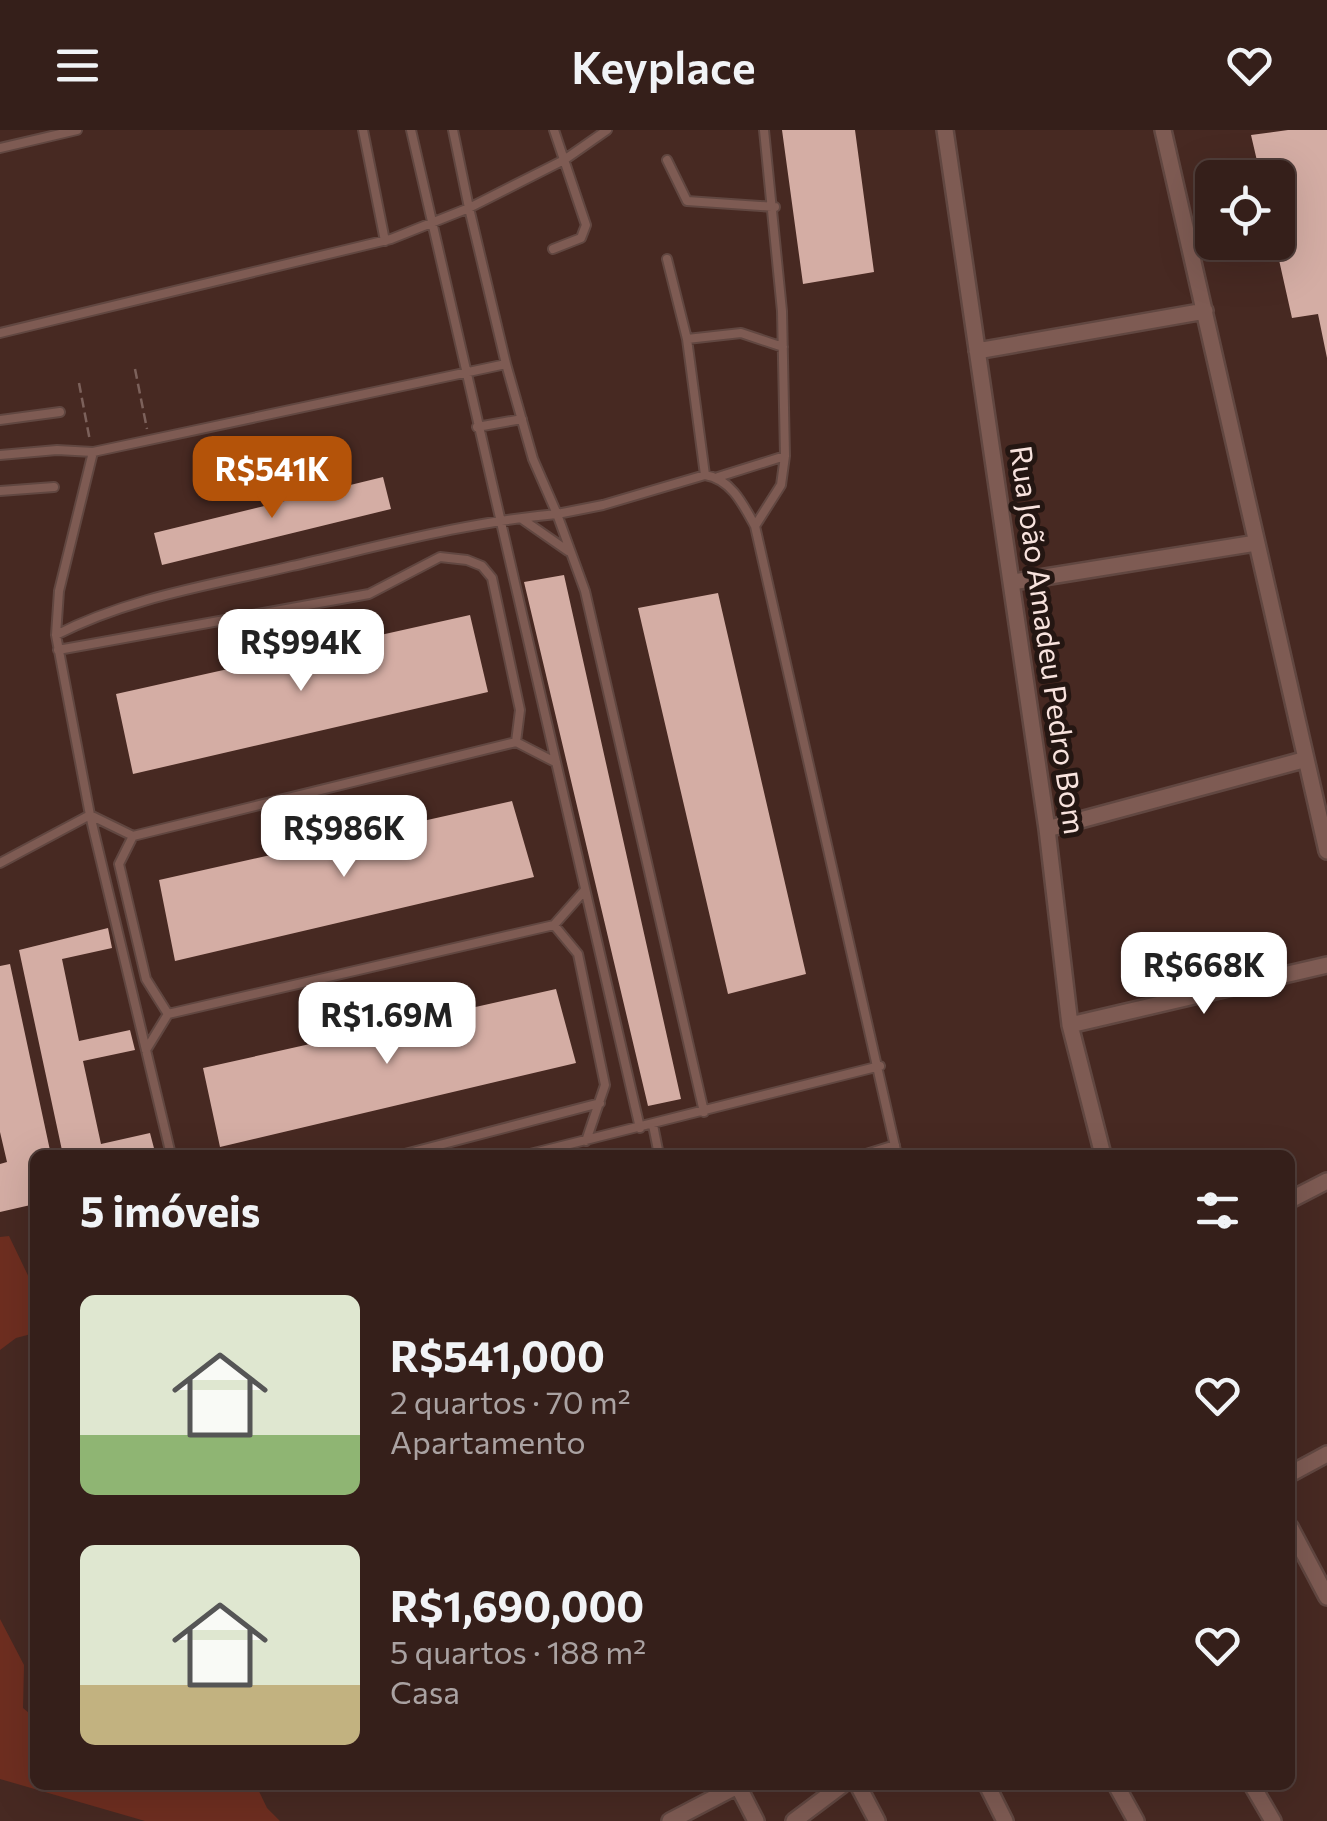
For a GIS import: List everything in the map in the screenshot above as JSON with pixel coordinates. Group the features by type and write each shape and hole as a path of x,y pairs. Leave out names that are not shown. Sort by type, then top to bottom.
{"street":[{"name":"Rua João Amadeu Pedro Bom","path":"945,130 1048,829 1070,1026 1102,1150"},
{"path":"1163,130 1303,760 1327,851"},
{"path":"977,350 1205,311"},
{"path":"1012,582 1256,543"},
{"path":"1048,829 1303,760"},
{"path":"1070,1026 1327,964"},
{"path":"1295,1197 1327,1181"},
{"path":"1295,1471 1327,1454"},
{"path":"1295,1537 1327,1598"},
{"path":"670,1821 729,1790"},
{"path":"741,1790 756,1821"},
{"path":"794,1821 835,1790"},
{"path":"861,1790 877,1821"},
{"path":"990,1790 1005,1821"},
{"path":"1119,1790 1136,1821"},
{"path":"1255,1790 1273,1821"}],"lane":[{"path":"0,148 78,130"},
{"path":"363,130 385,240"},
{"path":"412,130 430,225 640,1128"},
{"path":"453,130 506,364 594,628 704,1112"},
{"path":"553,250 585,232 554,130"},
{"path":"0,332 385,240 468,208 564,160 608,130"},
{"path":"755,526 781,485 785,456 783,346 774,207 764,130"},
{"path":"667,160 687,201 774,207"},
{"path":"667,259 687,339 705,476"},
{"path":"687,339 741,333 783,346"},
{"path":"0,456 57,450 93,452 506,364"},
{"path":"0,420 60,412"},
{"path":"478,428 522,418"},
{"path":"93,452 59,591 56,635 90,815 170,1150"},
{"path":"56,635 100,612 499,519 603,506 785,456"},
{"path":"718,477 739,497 755,526 896,1150"},
{"path":"0,492 54,487"},
{"path":"519,517 571,554"},
{"path":"437,533 440,557"},
{"path":"58,650 369,594 440,557 467,560 492,578 520,710 516,742"},
{"path":"90,815 133,836 516,742 555,762"},
{"path":"0,863 90,815"},
{"path":"133,836 120,864 146,978 168,1014"},
{"path":"146,1050 168,1014 554,926 585,890"},
{"path":"554,926 578,954 605,1085 586,1141"},
{"path":"547,1150 880,1066"},
{"path":"421,1150 601,1103"},
{"path":"653,1125 658,1150"}],"path":[{"path":"134,369 150,440"},
{"path":"79,383 93,452"}],"shaded area":[{"path":"9,1236 30,1280 30,1334 16,1338 0,1350 0,1237"},
{"path":"0,1619 24,1665 23,1708 30,1714 30,1788 0,1779"},
{"path":"38,1790 258,1790 267,1808 280,1821 145,1821"}],"building":[{"path":"782,130 855,130 874,272 803,284"},
{"path":"1327,130 1327,358 1318,314 1292,318 1279,260 1295,260 1295,160 1257,160 1251,135"},
{"path":"383,477 391,509 162,565 154,533"},
{"path":"564,575 681,1099 648,1106 524,582"},
{"path":"718,593 806,974 728,994 638,608"},
{"path":"470,615 488,692 133,774 116,694"},
{"path":"512,801 534,877 175,961 159,880"},
{"path":"108,928 112,948 62,959 79,1041 130,1030 135,1050 83,1061 101,1144 150,1133 154,1150 62,1150 19,950"},
{"path":"10,964 50,1150 30,1150 30,1205 0,1212 0,1164 7,1162 0,1132 0,966"},
{"path":"556,989 576,1063 220,1147 203,1068"}]}
